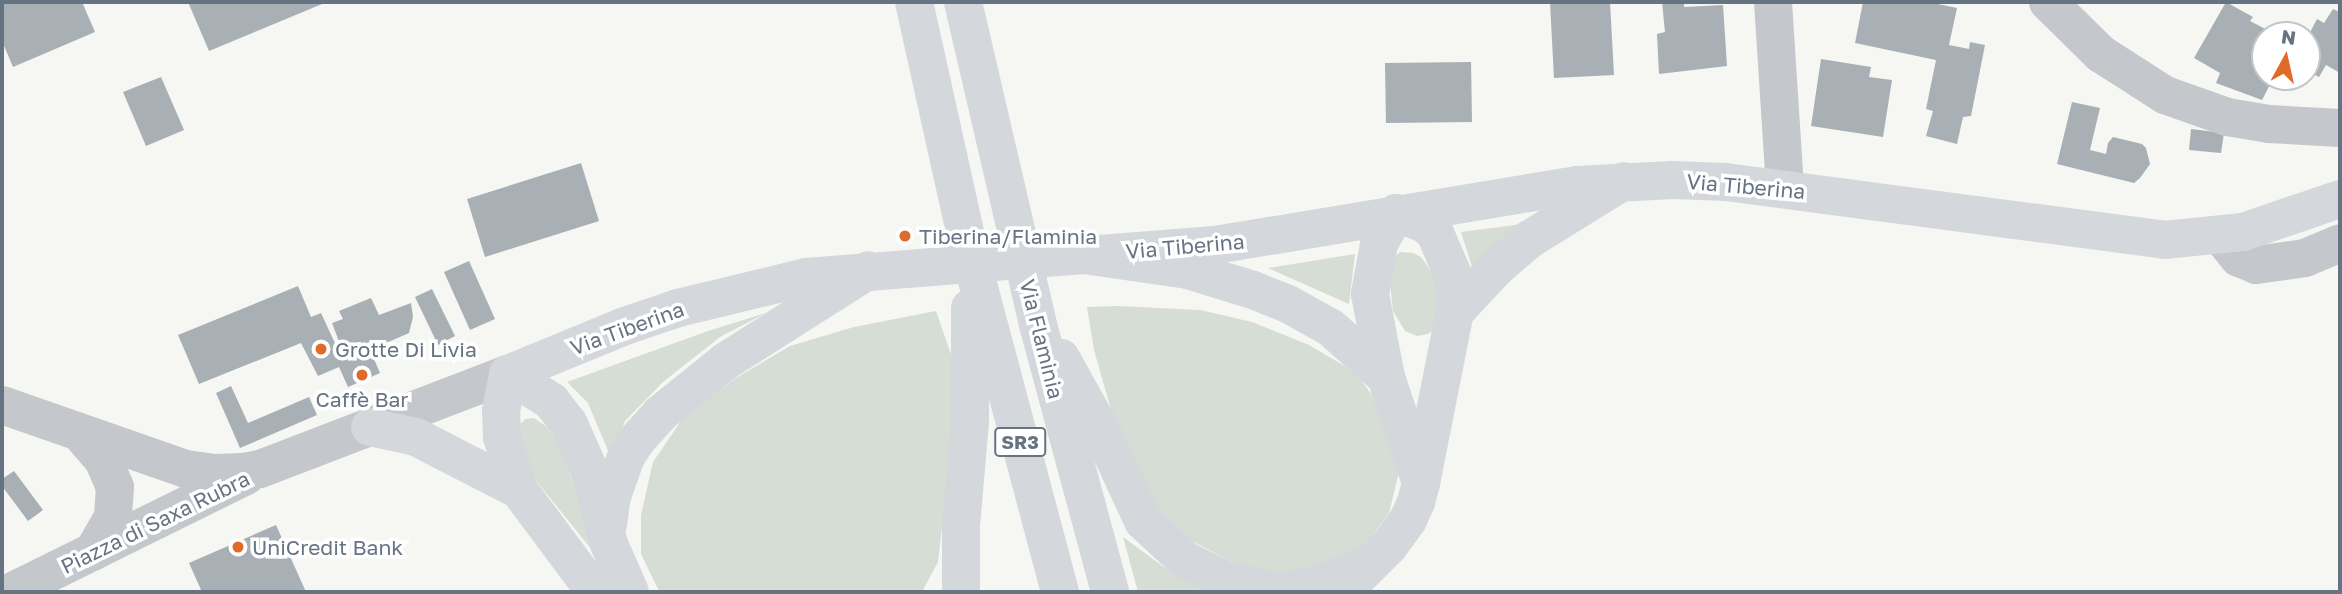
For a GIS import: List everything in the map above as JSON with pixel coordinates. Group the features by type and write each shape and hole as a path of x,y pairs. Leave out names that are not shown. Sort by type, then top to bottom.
{"main road":[{"path":"914,2 969,250 975,293 970,419 961,526 961,592"},
{"name":"Via Flaminia","path":"963,2 1037,321 1110,592"},
{"name":"Via Tiberina","path":"508,374 625,326 715,297 806,277 1255,240 1396,213 1558,188 1624,181 1697,180 1785,188 2165,240 2221,236 2262,228 2340,199"},
{"path":"1455,312 1496,268 1530,239 1624,181"},
{"path":"1343,592 1375,560 1408,520 1421,483 1455,312 1454,277 1441,245 1425,224 1396,213 1379,244 1371,279 1373,310 1386,377 1421,483"},
{"path":"1084,255 1188,270 1253,290 1331,328 1386,377"},
{"path":"609,544 608,519 618,475 631,449 647,428 726,361 869,270"},
{"name":"SR3","path":"975,293 1060,592"},
{"path":"1037,321 1074,377 1143,521 1185,560 1228,581 1289,591 1334,580 1375,560"},
{"path":"595,592 519,490 502,437 502,402 508,374 551,401 569,424 590,472 609,544 630,592"},
{"path":"370,428 416,437 519,490"},
{"path":"940,592 961,526"}],"street":[{"path":"1773,2 1785,188"},
{"path":"2048,2 2084,40 2116,65 2147,85 2186,104 2227,117 2269,124 2340,128"},
{"path":"2221,236 2239,258 2256,265 2305,258 2340,243"},
{"name":"Via Tiberina","path":"69,429 201,472 260,469 508,374"},
{"path":"2,405 69,429 103,459 115,487 113,517 93,552"},
{"name":"Piazza di Saxa Rubra","path":"11,592 260,469"}],"shaded area":[{"path":"1522,224 1473,270 1461,232"},
{"path":"1400,252 1421,257 1436,278 1439,292 1435,329 1428,334 1417,336 1405,331 1393,311 1390,284 1394,258"},
{"path":"1355,254 1349,304 1268,268"},
{"path":"1087,307 1200,310 1252,322 1309,345 1348,368 1361,380 1372,395 1400,468 1389,513 1362,550 1335,565 1279,573 1242,567 1188,539 1158,514 1124,455 1094,350"},
{"path":"936,311 954,363 957,398 938,562 923,590 662,592 658,589 641,554 641,515 653,462 683,418 736,378 790,346 854,327"},
{"path":"766,313 720,337 663,382 625,421 611,458 588,403 567,382"},
{"path":"534,418 547,427 558,442 604,565 530,473 520,448 520,424 526,419"},
{"path":"1123,537 1176,576 1209,592 1138,592"}],"building":[{"path":"2,2 82,2 95,32 13,67 2,41"},
{"path":"188,2 327,2 209,51"},
{"path":"1550,2 1610,2 1614,75 1554,78"},
{"path":"1662,2 1684,2 1684,7 1723,5 1727,66 1659,74 1657,34 1665,32"},
{"path":"1863,2 1928,2 1957,8 1949,45 1969,49 1970,42 1985,45 1971,116 1963,117 1957,144 1926,136 1933,111 1926,109 1936,60 1855,43"},
{"path":"2226,2 2253,17 2250,21 2251,91 2267,91 2262,100 2216,83 2220,73 2194,58"},
{"path":"2333,9 2340,12 2340,73 2326,65 2321,74 2321,21 2324,23"},
{"path":"1821,59 1871,67 1869,77 1892,80 1883,137 1811,126"},
{"path":"1471,62 1472,122 1386,123 1385,63"},
{"path":"161,77 184,130 146,146 123,92"},
{"path":"2072,102 2100,108 2090,150 2106,154 2108,143 2113,137 2142,144 2146,148 2150,164 2134,183 2057,164"},
{"path":"2191,129 2224,133 2221,153 2189,150"},
{"path":"581,163 599,221 485,257 467,199"},
{"path":"469,261 495,319 470,330 444,272"},
{"path":"298,286 311,317 321,313 340,354 343,352 332,323 343,319 339,311 371,298 379,315 411,303 413,317 409,333 370,350 380,373 348,387 339,367 318,376 301,343 199,384 178,335"},
{"path":"432,289 455,336 438,345 415,297"},
{"path":"231,386 248,423 309,397 317,415 240,448 216,393"},
{"path":"14,471 43,510 28,521 2,486 2,479"},
{"path":"276,525 306,592 202,592 189,563"}],"place":[{"name":"Tiberina/Flaminia","path":"905,236"},
{"name":"Grotte Di Livia","path":"321,349"},
{"name":"Caffè Bar","path":"362,375"},
{"name":"UniCredit Bank","path":"238,547"}]}
